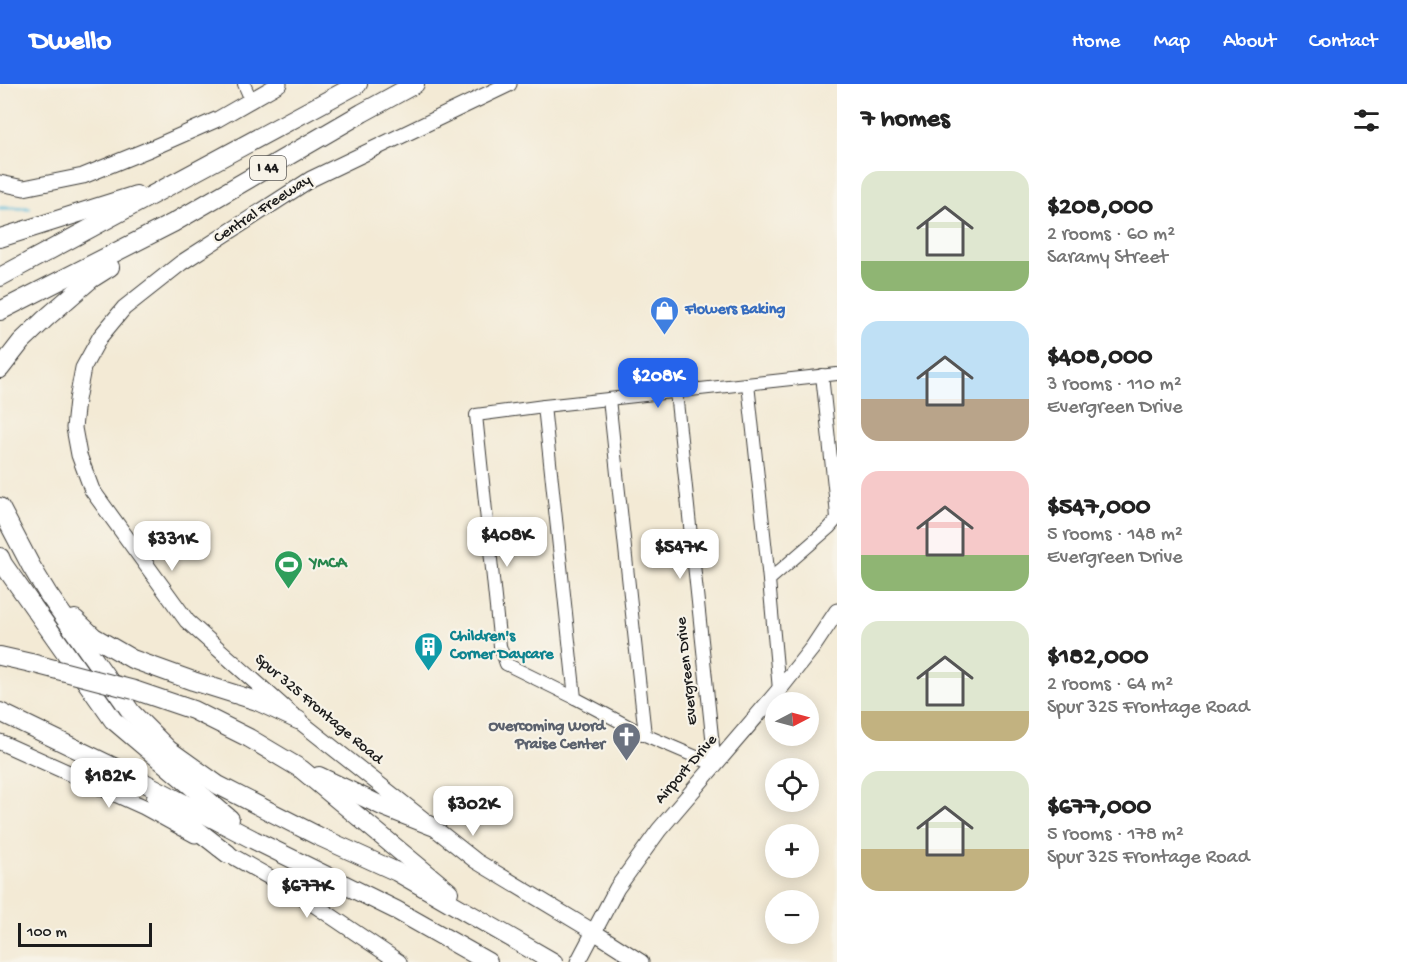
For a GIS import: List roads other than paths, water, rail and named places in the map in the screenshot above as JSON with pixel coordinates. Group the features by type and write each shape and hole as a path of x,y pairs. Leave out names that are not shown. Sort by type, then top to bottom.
{"highway":[{"name":"I 44","path":"0,277 358,84"},
{"name":"Central Freeway","path":"0,311 173,224 362,112 415,84"},
{"path":"0,238 172,184"},
{"path":"0,369 21,342 91,279 154,242 173,224"},
{"path":"0,507 48,594 131,712 169,750 218,785 318,836 397,872 553,962"},
{"path":"0,557 113,720 254,840"},
{"path":"48,594 94,637 132,659 256,701 298,720"},
{"path":"0,656 134,690 193,710 249,738 301,769 487,924"},
{"path":"0,712 396,910 489,962"},
{"path":"301,769 432,826"},
{"path":"122,771 228,854"}],"main road":[{"path":"0,183 24,188 82,176 218,120 279,84"},
{"name":"Central Freeway","path":"77,400 84,368 100,337 124,308 181,263 311,178 509,84"},
{"name":"Spur 325 Frontage Road","path":"77,400 74,428 79,455 92,490 187,621 298,720 476,861 641,962"},
{"name":"Airport Drive","path":"581,956 617,888 654,837 779,690 813,647 837,611"},
{"path":"0,742 144,807 294,891 399,962"}],"street":[{"path":"244,84 251,100"},
{"path":"575,698 544,406 837,374"},
{"path":"769,580 837,519 822,375"},
{"path":"748,384 779,690"},
{"name":"Evergreen Drive","path":"544,406 476,414 500,646 506,664 645,735 715,765 676,392"},
{"path":"609,399 645,735"}],"waterway":[{"path":"0,208 30,208"}],"place":[{"name":"Flowers Baking","path":"664,336"},
{"name":"YMCA","path":"289,590"},
{"name":"Children's Corner Daycare","path":"429,672"},
{"name":"Overcoming Word Praise Center","path":"626,762"}]}
